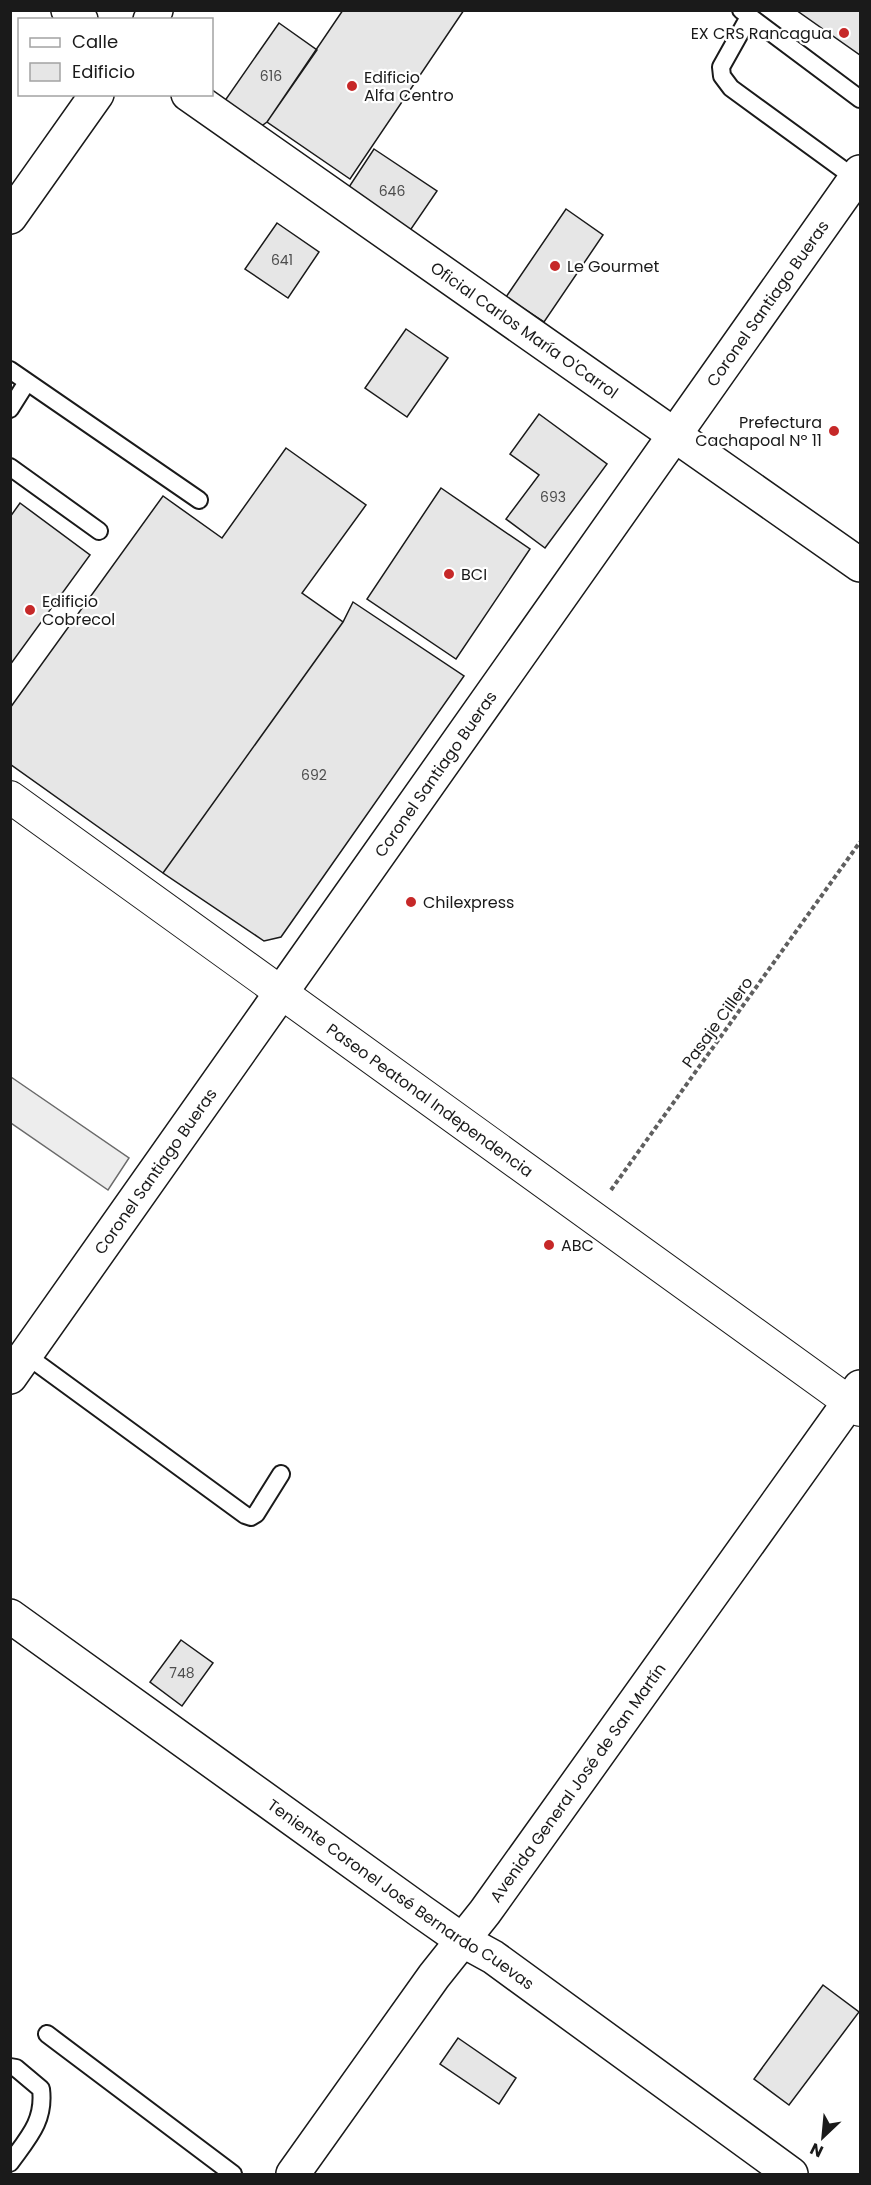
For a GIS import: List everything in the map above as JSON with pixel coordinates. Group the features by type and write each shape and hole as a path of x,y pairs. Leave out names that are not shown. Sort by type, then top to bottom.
{"main road":[{"path":"10,217 96,96"},
{"name":"Oficial Carlos María O'Carrol","path":"191,96 861,565"},
{"name":"Coronel Santiago Bueras","path":"18,1366 858,176"},
{"name":"Avenida General José de San Martín","path":"293,2175 857,1400"},
{"name":"Teniente Coronel José Bernardo Cuevas","path":"10,1616 462,1940 493,1957 790,2175"}],"street":[{"name":"Paseo Peatonal Independencia","path":"10,797 592,1216 857,1400"}],"lane":[{"path":"858,176 730,88 722,76 721,68 745,14 861,99"},
{"path":"10,370 199,500"},
{"path":"10,409 27,382"},
{"path":"10,467 99,531"},
{"path":"18,1366 245,1515 251,1517 256,1514 281,1474"},
{"path":"47,2034 233,2175"},
{"path":"10,2067 16,2068 41,2090 43,2106 38,2125 10,2163"}],"path":[{"name":"Pasaje Cillero","path":"592,1216 861,842"}],"shaded area":[{"path":"11,1077 129,1158 108,1190 11,1123"}],"building":[{"name":"Edificio Alfa Centro","path":"343,10 464,10 350,179 267,122"},
{"name":"EX CRS Rancagua","path":"796,10 860,10 860,55"},
{"path":"279,23 317,50 267,122 260,127 224,102"},
{"path":"374,149 437,191 409,232 347,190"},
{"name":"Le Gourmet","path":"566,209 603,235 544,322 506,297"},
{"path":"277,223 319,252 288,298 245,269"},
{"path":"406,329 448,358 407,417 365,388"},
{"path":"539,414 607,464 545,548 506,519 539,475 510,454"},
{"path":"286,448 366,505 302,593 343,622 163,873 10,764 10,708 163,496 222,538"},
{"name":"BCI","path":"441,488 530,549 456,659 367,599"},
{"name":"Edificio Cobrecol","path":"20,503 90,555 10,665 10,517"},
{"path":"353,602 464,676 281,937 264,941 163,873 343,622"},
{"path":"181,1640 213,1663 182,1706 150,1682"},
{"path":"823,1985 859,2012 789,2105 754,2079"},
{"path":"458,2038 516,2078 499,2104 440,2064"}],"place":[{"name":"EX CRS Rancagua","path":"844,33"},
{"name":"Edificio Alfa Centro","path":"352,86"},
{"name":"Le Gourmet","path":"555,266"},
{"name":"Prefectura Cachapoal Nº 11","path":"834,431"},
{"name":"BCI","path":"449,574"},
{"name":"Edificio Cobrecol","path":"30,610"},
{"name":"Chilexpress","path":"411,902"},
{"name":"ABC","path":"549,1245"}]}
